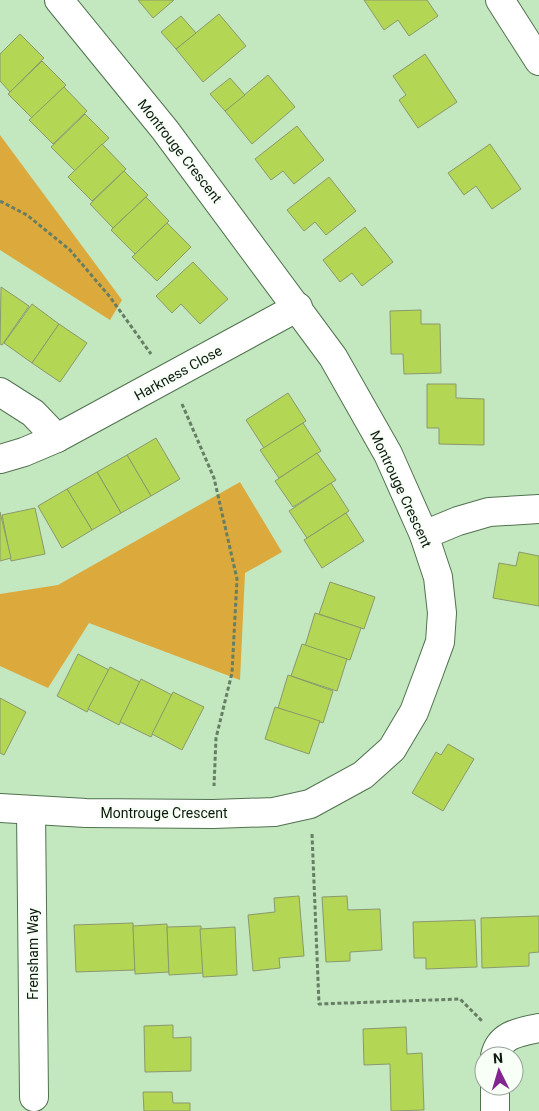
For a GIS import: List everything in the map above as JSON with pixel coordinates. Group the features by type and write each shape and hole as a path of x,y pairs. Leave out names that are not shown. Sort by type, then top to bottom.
{"street":[{"name":"Montrouge Crescent","path":"0,808 86,813 213,814 274,812 310,804 363,775 392,749 414,712 440,642 442,613 438,577 424,535 388,454 333,357 298,307 165,130 59,0"},
{"path":"500,0 539,61"},
{"name":"Harkness Close","path":"0,459 24,452 57,438 298,307"},
{"path":"0,392 33,412 57,438"},
{"path":"424,535 458,521 489,512 539,509"},
{"name":"Frensham Way","path":"31,810 34,1097"},
{"path":"501,1046 515,1034 539,1028"},
{"path":"495,1096 495,1111"}],"path":[{"path":"0,201 27,216 70,250 110,297 170,377 214,478 236,579 232,673 216,738 213,814"},
{"path":"310,804 319,1004 460,999 496,1046"}],"shaded area":[{"path":"0,135 122,300 110,320 0,250"},
{"path":"240,482 282,552 245,573 240,680 89,623 48,688 0,666 0,594 58,585"}],"building":[{"path":"138,0 174,0 153,18"},
{"path":"364,0 427,0 438,16 409,36 398,20 384,30"},
{"path":"219,14 246,46 203,82 176,49"},
{"path":"181,16 196,33 176,49 161,32"},
{"path":"20,34 44,58 10,92 0,81 0,54"},
{"path":"425,54 457,102 418,128 399,100 406,95 393,76"},
{"path":"42,61 66,85 32,118 8,94"},
{"path":"268,75 295,107 252,144 225,111"},
{"path":"230,78 245,95 225,111 210,94"},
{"path":"64,87 87,111 53,144 29,120"},
{"path":"85,114 109,138 75,171 51,147"},
{"path":"297,126 324,160 294,184 283,171 271,180 255,159"},
{"path":"102,144 126,169 92,201 68,177"},
{"path":"490,144 521,189 492,209 476,186 464,195 448,173"},
{"path":"124,171 148,195 113,228 90,204"},
{"path":"329,177 356,211 326,235 315,222 304,231 287,210"},
{"path":"146,197 169,221 135,254 111,230"},
{"path":"167,223 191,247 157,281 132,257"},
{"path":"365,227 393,262 362,286 352,273 340,282 323,260"},
{"path":"193,262 228,299 200,324 181,304 172,313 156,296"},
{"path":"1,287 29,306 2,345 0,344"},
{"path":"32,304 59,324 32,363 4,343"},
{"path":"421,310 421,324 440,324 441,373 404,374 403,354 391,354 390,311"},
{"path":"59,324 87,343 60,382 32,363"},
{"path":"427,384 456,384 456,398 484,399 484,445 439,444 439,428 427,428"},
{"path":"288,393 306,421 264,448 246,420"},
{"path":"303,423 321,451 279,478 260,450"},
{"path":"156,438 180,479 151,496 127,455"},
{"path":"317,453 336,480 293,507 275,481"},
{"path":"127,455 151,496 121,513 97,472"},
{"path":"97,472 121,513 92,530 67,489"},
{"path":"331,483 349,511 307,538 289,511"},
{"path":"67,489 92,530 62,548 38,506"},
{"path":"35,508 45,554 11,561 2,515"},
{"path":"0,512 11,558 0,561"},
{"path":"346,513 364,541 322,568 304,540"},
{"path":"519,552 539,556 539,606 493,598 499,563 516,566"},
{"path":"330,582 375,597 364,629 319,614"},
{"path":"315,613 361,628 350,660 305,646"},
{"path":"302,644 347,659 337,691 291,676"},
{"path":"78,654 109,670 87,712 57,696"},
{"path":"110,667 140,682 119,725 88,709"},
{"path":"288,675 333,691 323,723 278,708"},
{"path":"141,679 172,695 151,737 120,722"},
{"path":"173,692 204,707 182,750 152,734"},
{"path":"0,698 26,712 4,755 0,753"},
{"path":"275,707 320,721 309,754 265,739"},
{"path":"448,744 474,759 443,811 412,793 436,752 441,755"},
{"path":"299,896 304,956 279,958 280,968 253,971 248,915 275,912 274,898"},
{"path":"347,896 348,910 380,909 382,950 350,952 350,961 326,962 322,897"},
{"path":"539,916 539,952 529,953 529,966 482,968 481,918"},
{"path":"475,920 477,967 426,969 426,958 414,958 413,922"},
{"path":"133,923 135,970 76,972 74,925"},
{"path":"167,924 169,972 135,974 133,926"},
{"path":"201,926 203,973 169,975 167,927"},
{"path":"235,927 237,975 203,977 200,929"},
{"path":"173,1025 173,1038 191,1037 191,1071 145,1072 144,1026"},
{"path":"406,1027 407,1054 422,1053 424,1110 391,1111 390,1064 364,1065 363,1029"},
{"path":"143,1092 172,1092 173,1103 190,1103 190,1111 144,1111"}]}
